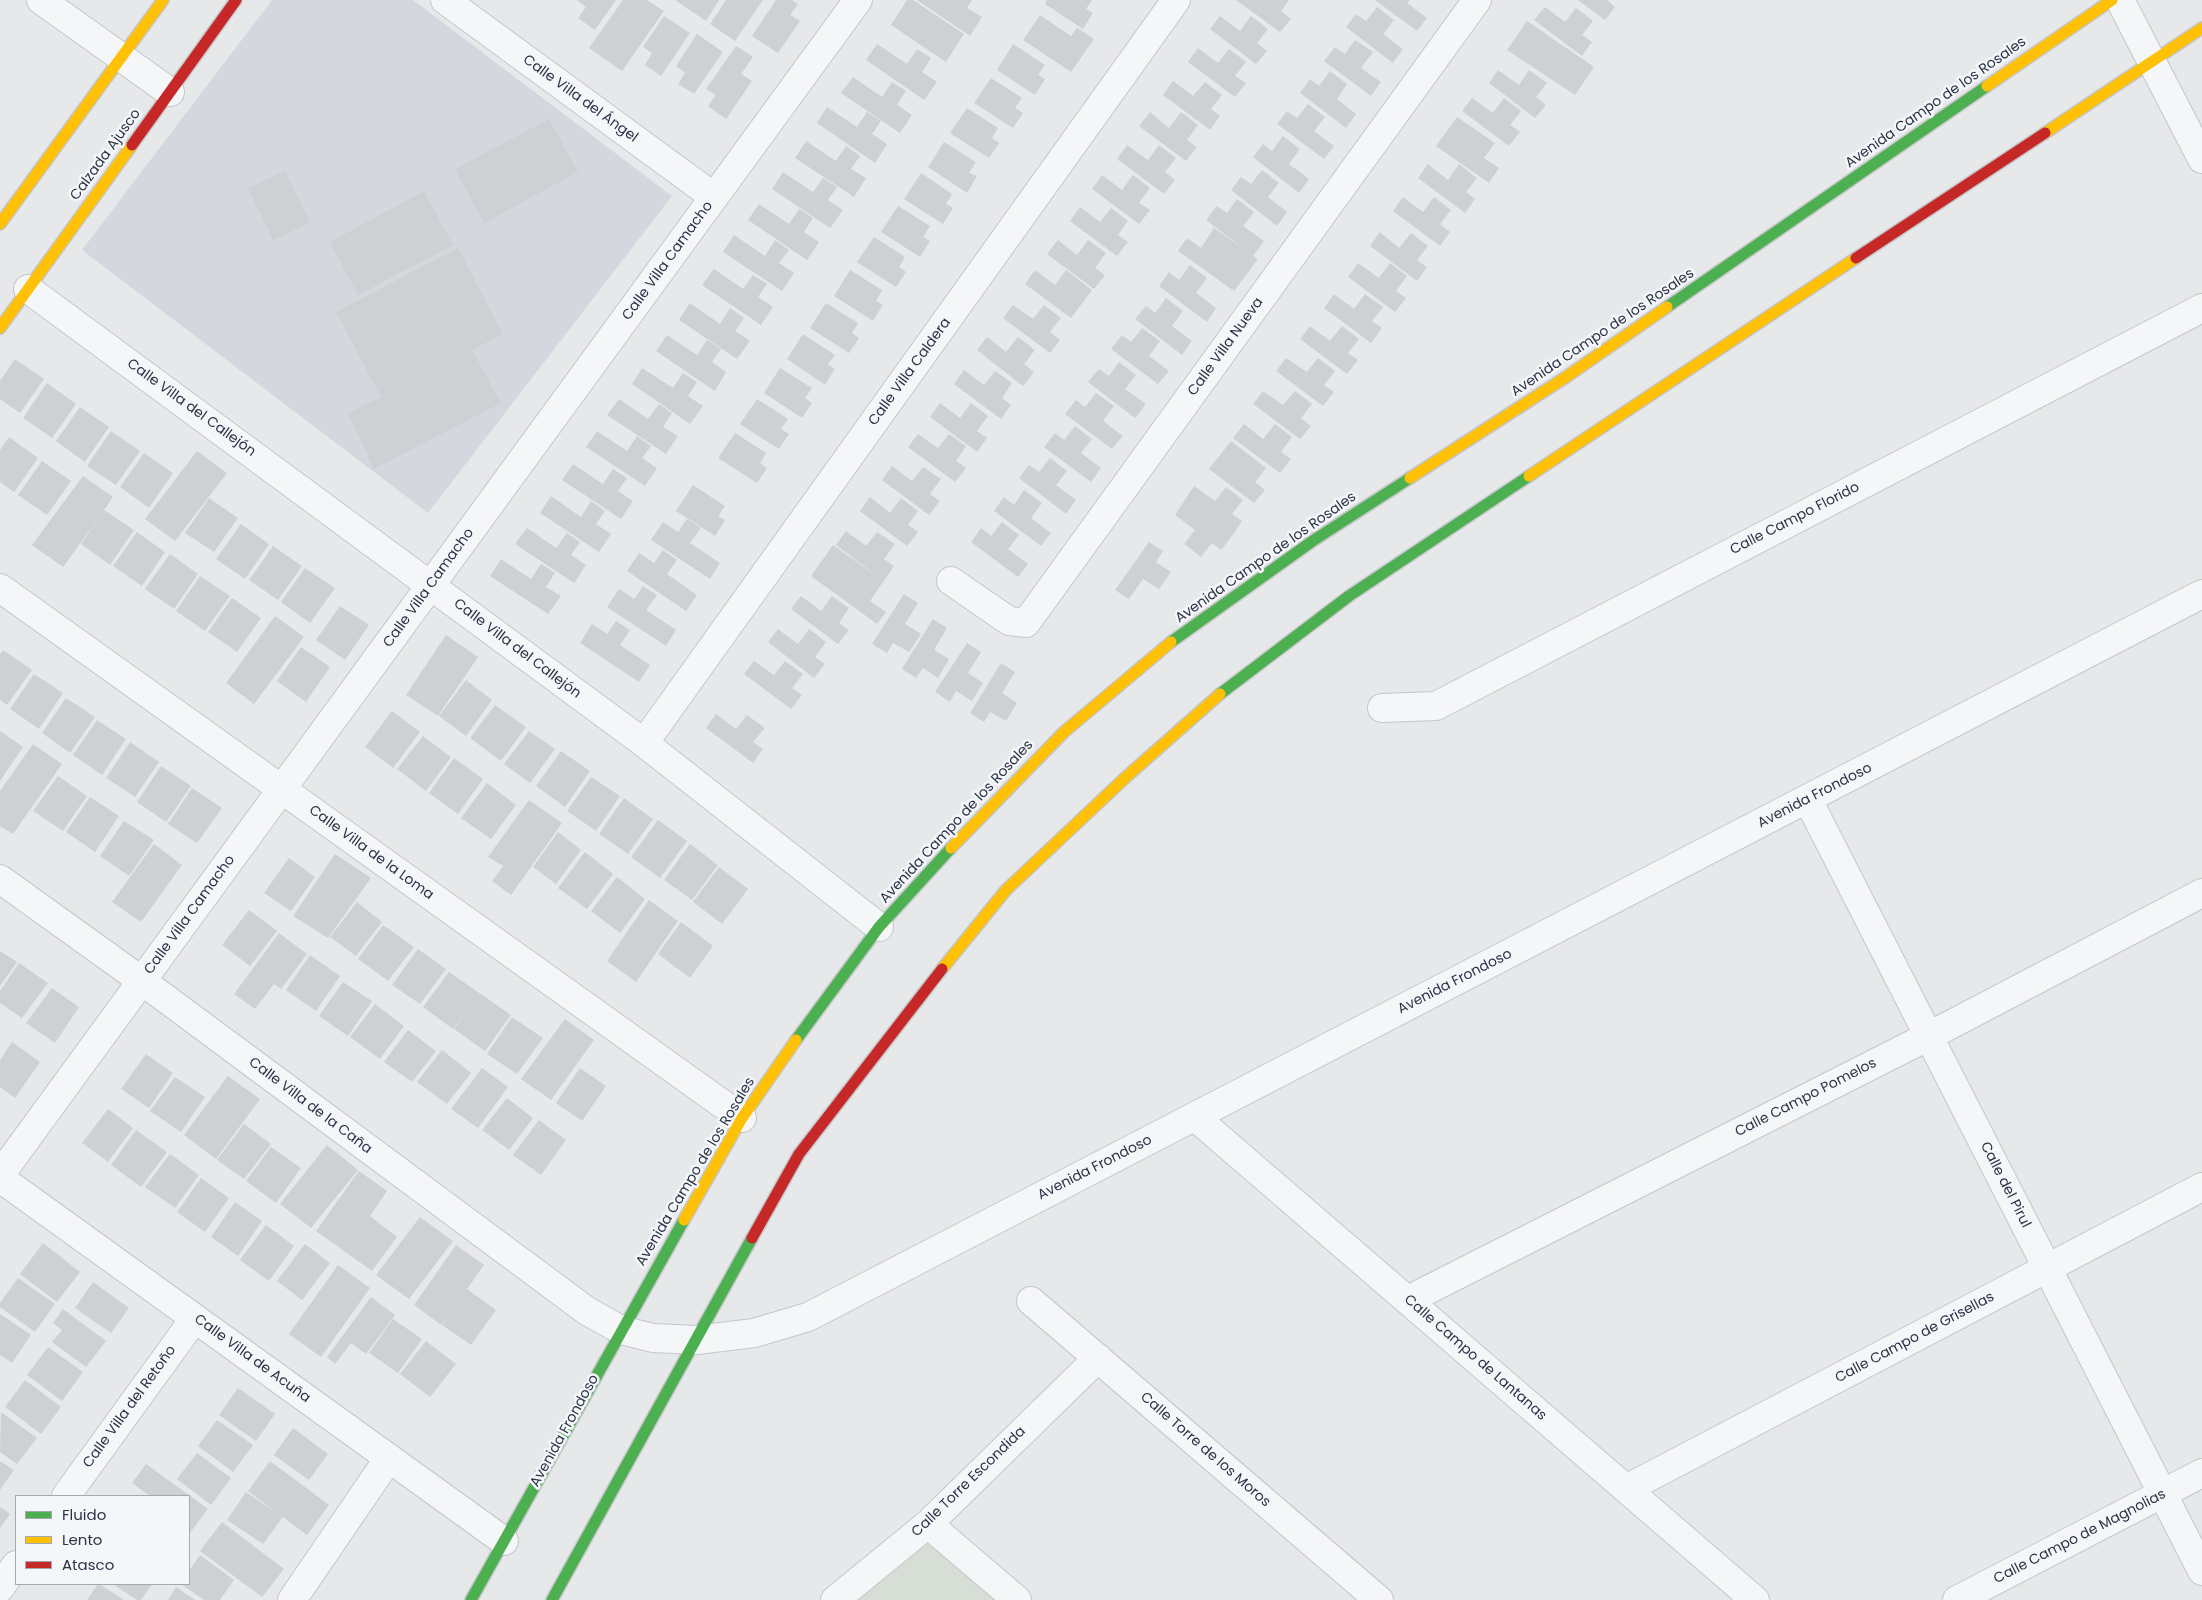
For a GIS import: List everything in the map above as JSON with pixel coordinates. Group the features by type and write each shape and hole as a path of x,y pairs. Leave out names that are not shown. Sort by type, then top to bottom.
{"street":[{"path":"41,0 170,92"},
{"path":"0,224 163,0"},
{"name":"Calzada Ajusco","path":"0,328 236,0"},
{"name":"Calle Villa del Ángel","path":"445,0 714,197"},
{"name":"Calle Villa Camacho","path":"0,1176 858,0"},
{"name":"Calle Villa Caldera","path":"644,743 1176,0"},
{"name":"Calle Villa Nueva","path":"950,581 1009,620 1026,623 1478,0"},
{"name":"Avenida Campo de los Rosales","path":"621,1330 742,1118 816,1011 879,927 944,855 1064,732 1178,636 1314,540 1566,377 2112,0"},
{"path":"2120,0 2202,159"},
{"path":"552,1600 799,1154 957,949 1006,890 1148,757 1236,680 1349,596 2202,28"},
{"name":"Calle Villa del Callejón","path":"28,289 644,743 879,927"},
{"name":"Calle Campo Florido","path":"1382,708 1436,706 2202,308"},
{"name":"Calle Villa de la Loma","path":"0,588 742,1118"},
{"name":"Avenida Frondoso","path":"471,1600 621,1330 653,1338 697,1340 754,1333 808,1317 2202,594"},
{"name":"Calle del Pirul","path":"1808,800 2202,1571"},
{"name":"Calle Villa de la Caña","path":"0,879 142,981 587,1311 621,1330"},
{"name":"Calle Campo Pomelos","path":"1408,1300 1929,1036 2202,893"},
{"name":"Calle Campo de Lantanas","path":"1195,1117 1628,1488 1755,1600"},
{"name":"Calle Villa de Acuña","path":"0,1176 504,1541"},
{"name":"Calle Campo de Grisellas","path":"1628,1488 2202,1187"},
{"name":"Calle Torre de los Moros","path":"1031,1301 1378,1600"},
{"name":"Calle Villa del Retoño","path":"67,1495 195,1318"},
{"name":"Calle Torre Escondida","path":"836,1600 928,1524 1098,1358"},
{"path":"292,1600 389,1458"},
{"name":"Calle Campo de Magnolias","path":"1957,1600 2202,1473"},
{"path":"928,1524 1017,1600"},
{"path":"0,1588 15,1566"}],"shaded area":[{"path":"272,0 413,0 672,196 428,513 82,250"},
{"path":"929,1538 1000,1600 855,1600"}],"building":[{"path":"577,0 616,0 595,30 578,18 586,7"},
{"path":"623,0 647,0 664,11 622,71 589,48"},
{"path":"675,0 719,0 706,21"},
{"path":"726,0 763,0 735,41 710,24"},
{"path":"776,0 792,0 798,4 790,15 800,21 778,53 752,36"},
{"path":"907,0 913,0 964,34 946,62 891,25"},
{"path":"917,0 972,0 967,8 982,17 970,36"},
{"path":"1047,0 1092,0 1086,9 1093,13 1083,29 1045,4"},
{"path":"1236,0 1289,0 1281,11 1291,19 1280,32"},
{"path":"1375,0 1410,0 1407,3 1427,18 1417,31"},
{"path":"1578,0 1607,0 1615,7 1605,20"},
{"path":"1377,7 1394,20 1383,34 1403,49 1393,63 1346,27 1356,14 1366,21"},
{"path":"1545,7 1565,22 1576,8 1593,21 1582,35 1592,42 1582,56 1534,20"},
{"path":"1040,15 1071,36 1077,28 1094,39 1071,72 1023,40"},
{"path":"664,16 690,33 661,76 645,65 652,53 643,47"},
{"path":"1220,16 1240,31 1251,16 1268,29 1257,43 1267,51 1256,64 1210,29"},
{"path":"1527,21 1594,67 1575,95 1507,50"},
{"path":"697,34 723,52 694,94 678,84 685,73 676,66"},
{"path":"1355,40 1373,52 1361,68 1381,82 1371,96 1324,61 1335,47 1345,54"},
{"path":"877,44 907,64 917,49 931,58 922,72 937,82 924,100 866,60"},
{"path":"1013,44 1045,65 1038,75 1045,79 1035,95 997,70"},
{"path":"736,46 753,57 741,74 752,81 726,119 708,106 716,95 706,89"},
{"path":"1198,48 1218,63 1229,49 1246,62 1235,76 1246,83 1235,97 1188,62"},
{"path":"1498,70 1519,85 1529,70 1547,83 1536,97 1546,105 1535,118 1489,83"},
{"path":"1330,71 1347,84 1337,99 1356,114 1346,128 1300,93 1310,79 1319,86"},
{"path":"853,77 882,97 892,82 906,91 897,105 912,115 900,133 841,93"},
{"path":"991,78 1022,98 1015,108 1023,113 1013,128 974,103"},
{"path":"1173,81 1193,96 1205,82 1222,95 1211,109 1220,116 1210,130 1163,95"},
{"path":"1472,98 1493,113 1504,98 1521,111 1510,125 1520,132 1509,146 1462,111"},
{"path":"1308,104 1325,117 1314,131 1334,146 1324,159 1277,124 1287,111 1297,118"},
{"path":"827,107 857,127 867,112 881,121 872,134 887,144 875,163 817,123"},
{"path":"967,108 998,128 992,138 999,143 989,158 950,133"},
{"path":"1150,112 1169,128 1181,112 1198,125 1187,140 1197,147 1186,161 1139,126"},
{"path":"1457,117 1495,143 1484,158 1499,168 1489,183 1436,146"},
{"path":"549,119 578,172 484,223 455,169"},
{"path":"1283,136 1300,149 1289,164 1309,179 1299,193 1253,157 1263,144 1272,151"},
{"path":"806,141 836,161 846,146 860,156 851,169 866,178 854,197 795,158"},
{"path":"944,142 976,162 969,173 977,176 967,193 928,167"},
{"path":"1127,145 1148,160 1159,145 1176,158 1165,172 1175,180 1164,194 1117,159"},
{"path":"1428,164 1448,180 1459,164 1477,178 1466,192 1475,199 1465,213 1418,178"},
{"path":"1262,170 1279,183 1268,197 1287,212 1277,226 1231,190 1241,177 1251,184"},
{"path":"285,171 310,223 273,240 248,188"},
{"path":"783,172 813,192 823,178 837,187 828,200 843,210 830,228 772,189"},
{"path":"921,173 952,194 946,204 953,208 943,224 904,199"},
{"path":"1102,175 1122,190 1133,175 1150,188 1139,203 1150,210 1139,224 1092,189"},
{"path":"424,191 453,245 358,295 330,242"},
{"path":"1403,197 1423,212 1434,197 1451,210 1440,224 1450,232 1440,246 1393,211"},
{"path":"1237,199 1254,212 1243,226 1264,241 1253,256 1258,259 1234,291 1178,251 1187,238 1201,248 1214,228 1244,249 1206,220 1217,206 1227,213"},
{"path":"759,204 789,224 799,209 813,218 804,232 819,242 807,260 748,220"},
{"path":"898,206 930,226 923,237 930,241 920,257 881,232"},
{"path":"1080,207 1100,222 1111,208 1128,221 1118,235 1128,242 1117,256 1070,221"},
{"path":"1380,232 1399,248 1411,233 1428,246 1417,260 1427,267 1417,281 1370,246"},
{"path":"734,235 765,256 775,240 789,250 779,263 794,273 782,291 723,252"},
{"path":"874,237 905,257 899,267 906,272 896,287 857,262"},
{"path":"1058,240 1077,255 1088,240 1106,253 1095,268 1105,275 1094,289 1047,254"},
{"path":"458,248 503,334 472,350 501,403 374,469 348,413 381,397 336,312"},
{"path":"1358,263 1379,278 1390,263 1407,276 1396,291 1406,298 1395,312 1348,277"},
{"path":"1190,265 1207,278 1196,293 1216,308 1207,322 1159,286 1169,272 1179,280"},
{"path":"714,269 743,289 753,275 767,284 758,297 773,307 761,325 702,285"},
{"path":"850,270 882,290 876,301 883,305 873,321 834,296"},
{"path":"1035,270 1055,285 1066,270 1092,290 1071,318 1025,284"},
{"path":"1334,294 1354,309 1365,294 1383,307 1372,321 1382,328 1371,343 1324,308"},
{"path":"1166,298 1183,311 1172,326 1192,341 1182,355 1135,319 1146,306 1155,313"},
{"path":"690,303 720,324 730,308 744,318 735,331 750,341 737,359 679,320"},
{"path":"826,303 858,323 852,333 859,338 849,353 810,328"},
{"path":"1013,305 1033,319 1044,305 1061,318 1050,332 1060,340 1050,353 1003,318"},
{"path":"1310,326 1330,341 1342,326 1359,339 1348,353 1358,360 1347,374 1300,339"},
{"path":"1142,328 1160,341 1149,356 1169,371 1158,384 1111,349 1122,335 1131,342"},
{"path":"803,334 835,355 828,364 835,369 825,385 787,359"},
{"path":"667,335 697,355 707,340 721,349 712,362 726,372 715,391 656,351"},
{"path":"987,337 1006,352 1018,337 1035,350 1024,364 1034,372 1023,386 977,350"},
{"path":"1286,358 1307,372 1318,358 1335,371 1324,385 1334,392 1323,406 1276,371"},
{"path":"15,359 44,379 20,413 0,399 0,381"},
{"path":"1119,362 1136,375 1125,389 1146,404 1135,418 1088,382 1099,369 1109,376"},
{"path":"642,368 673,388 683,373 697,382 688,396 703,406 690,424 632,384"},
{"path":"780,368 812,388 805,398 812,403 802,418 764,393"},
{"path":"964,370 984,385 995,371 1012,383 1002,398 1011,405 1001,419 954,384"},
{"path":"47,383 76,404 52,438 23,418"},
{"path":"1263,391 1283,405 1295,391 1312,404 1301,418 1311,426 1300,439 1253,404"},
{"path":"1096,393 1114,406 1103,421 1123,436 1112,449 1065,414 1076,400 1085,407"},
{"path":"619,399 648,419 659,404 672,413 663,427 678,436 666,454 607,415"},
{"path":"757,399 788,419 781,429 789,434 779,449 740,424"},
{"path":"940,403 960,418 971,403 988,416 977,431 987,438 977,452 930,417"},
{"path":"80,407 109,427 85,462 56,441"},
{"path":"1244,424 1263,439 1275,424 1292,437 1281,452 1291,459 1280,473 1233,438"},
{"path":"1075,426 1092,439 1081,453 1101,468 1091,482 1044,447 1055,433 1064,440"},
{"path":"111,431 140,451 116,485 87,466"},
{"path":"597,431 627,451 637,436 651,446 642,458 657,468 645,486 586,447"},
{"path":"735,433 766,453 760,463 767,468 757,483 718,458"},
{"path":"918,434 938,448 949,434 966,446 956,461 966,468 955,482 908,447"},
{"path":"9,437 38,458 14,492 0,482 0,450"},
{"path":"1231,441 1266,468 1255,482 1265,490 1254,503 1209,469"},
{"path":"197,451 227,473 175,541 145,519"},
{"path":"144,453 173,473 149,508 120,487"},
{"path":"1050,458 1067,471 1056,485 1076,500 1066,514 1019,478 1029,465 1039,472"},
{"path":"42,461 71,481 47,515 18,495"},
{"path":"573,464 603,484 613,469 627,478 618,491 633,501 621,519 562,480"},
{"path":"892,466 912,481 923,467 941,479 930,494 940,501 929,515 882,480"},
{"path":"83,476 113,497 104,510 134,530 110,565 81,544 101,515 63,567 32,545"},
{"path":"693,485 725,506 718,516 725,520 715,536 676,511"},
{"path":"1194,486 1215,501 1226,487 1243,500 1232,514 1242,521 1232,536 1221,550 1212,543 1201,557 1184,544 1195,530 1175,515"},
{"path":"1024,490 1042,503 1031,518 1051,533 1041,546 994,511 1004,497 1014,505"},
{"path":"551,496 581,517 591,501 605,511 596,524 611,534 599,552 540,513"},
{"path":"870,497 890,513 901,498 918,511 908,525 918,532 907,546 860,511"},
{"path":"209,498 238,518 214,552 185,533"},
{"path":"687,519 701,528 690,543 720,563 710,579 651,540 663,522 678,532"},
{"path":"1002,522 1019,535 1008,549 1028,564 1018,577 971,542 981,528 991,536"},
{"path":"241,524 269,544 245,579 216,559"},
{"path":"527,528 556,548 567,533 580,542 571,555 586,565 574,583 515,544"},
{"path":"846,531 866,546 877,532 895,544 884,559 894,566 870,601 886,612 877,624 811,576 833,545 881,579 836,545"},
{"path":"137,532 165,552 142,586 113,566"},
{"path":"1149,542 1163,551 1156,562 1171,572 1159,589 1143,579 1129,599 1115,590"},
{"path":"273,546 302,566 278,600 249,580"},
{"path":"663,550 677,560 667,574 697,595 686,611 627,571 639,553 654,563"},
{"path":"170,554 198,574 174,609 145,589"},
{"path":"501,559 531,579 541,564 555,573 546,587 561,596 548,614 490,576"},
{"path":"305,568 335,588 310,623 281,602"},
{"path":"200,576 230,596 205,631 176,611"},
{"path":"643,586 657,595 646,610 676,630 666,646 607,607 619,589 634,599"},
{"path":"904,594 918,603 905,624 921,634 909,652 893,643 887,653 872,644"},
{"path":"801,596 821,611 832,596 849,608 839,623 849,630 838,644 791,609"},
{"path":"232,598 261,618 237,652 208,632"},
{"path":"340,606 369,625 345,660 316,640"},
{"path":"275,616 304,637 254,704 226,683"},
{"path":"933,619 947,628 934,650 949,659 938,678 923,668 916,678 902,669"},
{"path":"616,621 630,630 620,645 650,665 639,682 580,643 592,624 607,634"},
{"path":"778,629 798,644 809,629 826,642 815,657 825,664 814,678 768,642"},
{"path":"446,635 478,657 438,716 406,695"},
{"path":"967,643 981,652 968,673 983,683 972,701 956,691 950,702 935,692"},
{"path":"301,647 330,667 306,702 277,681"},
{"path":"3,650 32,670 7,705 0,700 0,654"},
{"path":"754,661 774,675 785,661 803,674 792,688 802,695 791,709 744,674"},
{"path":"1001,663 1015,672 1002,693 1017,703 1006,721 990,712 984,722 970,713"},
{"path":"34,674 63,693 39,729 10,709"},
{"path":"466,680 492,700 466,736 439,716"},
{"path":"66,698 95,717 70,753 42,733"},
{"path":"495,705 526,727 501,761 470,738"},
{"path":"392,711 420,732 393,768 365,747"},
{"path":"716,714 736,729 747,715 765,728 753,742 763,749 753,763 706,728"},
{"path":"97,720 126,739 102,775 73,755"},
{"path":"0,731 23,747 0,781"},
{"path":"529,731 555,749 530,783 504,764"},
{"path":"423,736 451,757 426,791 397,769"},
{"path":"130,742 159,762 135,797 106,778"},
{"path":"33,744 62,764 13,834 0,826 0,791"},
{"path":"561,751 590,771 565,807 536,786"},
{"path":"454,758 483,779 458,814 429,793"},
{"path":"161,766 191,786 166,822 137,802"},
{"path":"58,776 87,796 63,831 33,811"},
{"path":"591,777 620,796 596,831 567,811"},
{"path":"487,783 516,805 491,839 461,818"},
{"path":"192,788 222,808 197,843 168,824"},
{"path":"90,797 119,816 95,852 66,832"},
{"path":"624,798 653,819 628,854 599,834"},
{"path":"529,800 562,823 511,895 492,881 503,866 488,857"},
{"path":"658,820 687,841 660,878 631,857"},
{"path":"124,821 154,840 129,876 100,856"},
{"path":"558,832 581,850 556,884 533,867"},
{"path":"154,844 182,865 141,922 112,902"},
{"path":"690,844 718,865 692,900 664,880"},
{"path":"585,852 613,874 587,909 558,888"},
{"path":"335,854 371,878 328,938 293,916"},
{"path":"289,858 315,877 291,911 264,893"},
{"path":"719,867 748,889 722,924 693,902"},
{"path":"617,877 645,899 620,933 591,911"},
{"path":"649,900 678,921 636,982 607,961"},
{"path":"357,902 382,922 356,956 330,937"},
{"path":"249,910 277,931 250,966 222,945"},
{"path":"681,922 713,946 690,978 658,954"},
{"path":"383,925 414,947 388,981 358,959"},
{"path":"279,933 307,954 281,989 274,984 255,1009 234,994"},
{"path":"418,949 446,969 420,1004 392,985"},
{"path":"0,951 17,962 0,986"},
{"path":"310,955 340,976 316,1011 286,990"},
{"path":"19,963 48,983 22,1018 0,1003 0,991"},
{"path":"449,972 511,1015 485,1051 454,1029 466,1010 453,1029 423,1007"},
{"path":"343,982 372,1001 348,1036 319,1016"},
{"path":"52,988 79,1007 55,1043 26,1023"},
{"path":"375,1004 404,1026 380,1059 350,1037"},
{"path":"512,1017 543,1038 517,1074 487,1054"},
{"path":"565,1019 594,1040 551,1100 521,1079"},
{"path":"408,1030 436,1051 412,1082 384,1062"},
{"path":"12,1042 40,1062 15,1098 0,1087 0,1060"},
{"path":"442,1050 471,1073 447,1104 417,1082"},
{"path":"146,1054 173,1073 149,1108 121,1089"},
{"path":"482,1068 508,1087 478,1128 451,1109"},
{"path":"580,1068 606,1086 582,1121 556,1103"},
{"path":"228,1076 260,1099 216,1159 184,1135"},
{"path":"175,1077 205,1097 181,1132 150,1111"},
{"path":"507,1098 533,1118 509,1150 482,1130"},
{"path":"108,1109 133,1128 108,1162 82,1143"},
{"path":"539,1120 566,1140 541,1175 513,1155"},
{"path":"244,1124 271,1144 244,1179 217,1160"},
{"path":"136,1130 167,1152 141,1187 111,1165"},
{"path":"327,1145 358,1170 311,1228 280,1204"},
{"path":"271,1147 301,1168 276,1203 246,1181"},
{"path":"170,1154 199,1175 175,1208 145,1187"},
{"path":"359,1171 387,1191 370,1216 397,1237 372,1271 316,1231"},
{"path":"201,1178 229,1198 205,1232 177,1212"},
{"path":"235,1202 262,1221 238,1256 211,1237"},
{"path":"420,1217 453,1241 409,1299 376,1275"},
{"path":"266,1225 294,1246 269,1281 240,1260"},
{"path":"43,1243 80,1272 57,1302 20,1274"},
{"path":"305,1244 330,1263 302,1300 277,1281"},
{"path":"456,1245 484,1265 467,1289 496,1310 471,1345 442,1325 449,1314 441,1325 414,1305"},
{"path":"338,1265 370,1288 321,1357 289,1334"},
{"path":"18,1278 55,1304 35,1332 0,1307 0,1303"},
{"path":"93,1282 129,1308 111,1333 75,1308"},
{"path":"371,1297 395,1315 366,1354 351,1343 335,1364 327,1357"},
{"path":"63,1309 106,1341 86,1367 52,1342 62,1330 53,1323"},
{"path":"0,1314 31,1335 12,1363 0,1355"},
{"path":"393,1319 422,1339 398,1373 369,1353"},
{"path":"426,1341 456,1364 430,1397 400,1374"},
{"path":"48,1347 83,1372 62,1401 27,1375"},
{"path":"25,1380 61,1407 41,1434 5,1407"},
{"path":"238,1388 275,1414 256,1441 219,1415"},
{"path":"1,1412 37,1438 17,1464 0,1452"},
{"path":"217,1420 253,1445 233,1472 198,1446"},
{"path":"293,1428 328,1454 309,1480 274,1455"},
{"path":"197,1453 231,1478 211,1505 177,1479"},
{"path":"0,1461 14,1470 0,1490"},
{"path":"270,1461 329,1505 307,1535 283,1517 263,1544 227,1520 246,1492 280,1515 248,1491"},
{"path":"146,1464 189,1495 149,1495 132,1483"},
{"path":"190,1496 208,1509 190,1533"},
{"path":"0,1507 10,1514 0,1528"},
{"path":"222,1522 284,1569 262,1597 200,1551"},
{"path":"200,1555 234,1580 220,1600 204,1600 182,1585 190,1585 190,1570"},
{"path":"97,1585 101,1585 124,1600 87,1600"},
{"path":"114,1585 151,1585 141,1600 137,1600"},
{"path":"176,1587 195,1600 168,1600"}],"traffic: fast":[{"path":"1667,307 1987,86"},
{"path":"1220,694 1349,596 1529,476"},
{"path":"1171,642 1314,540 1410,478"},
{"path":"796,1040 879,927 951,848"},
{"path":"471,1600 684,1220"},
{"path":"552,1600 752,1238"}],"traffic: slow":[{"path":"0,224 163,0"},
{"path":"1987,86 2112,0"},
{"path":"2045,133 2202,28"},
{"path":"0,328 132,145"},
{"path":"1529,476 1856,258"},
{"path":"1410,478 1566,377 1667,307"},
{"path":"951,848 1064,732 1171,642"},
{"path":"942,969 1006,890 1126,777 1220,694"},
{"path":"684,1220 742,1118 796,1040"}],"traffic: jam":[{"path":"132,145 236,0"},
{"path":"1856,258 2045,133"},
{"path":"752,1238 799,1154 942,969"}]}
